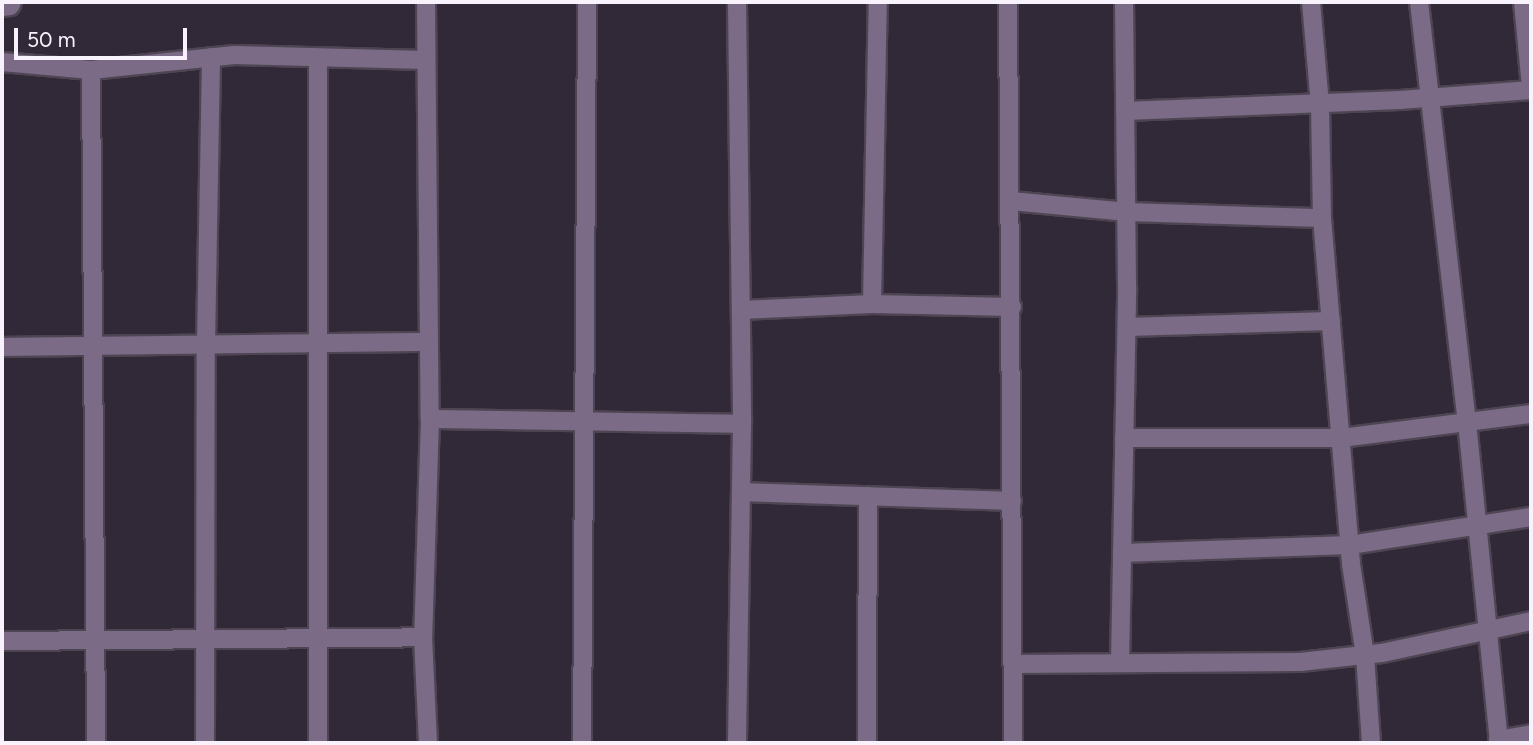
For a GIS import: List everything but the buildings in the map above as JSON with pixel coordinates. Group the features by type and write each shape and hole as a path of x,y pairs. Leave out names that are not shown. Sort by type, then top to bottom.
{"street":[{"path":"2,7 10,6 12,2"},
{"path":"426,2 430,419 423,637 428,743"},
{"path":"582,743 587,2"},
{"path":"737,2 742,424 737,743"},
{"path":"872,304 878,2"},
{"path":"1008,2 1013,743"},
{"path":"1120,663 1127,327 1124,2"},
{"path":"1311,2 1320,104 1322,218 1350,545 1365,655 1371,743"},
{"path":"1419,2 1467,422 1499,742 1531,734"},
{"path":"1125,111 1430,98 1531,88 1523,2"},
{"path":"2,62 91,70 233,55 425,60"},
{"path":"205,743 206,345 211,57"},
{"path":"318,58 318,743"},
{"path":"91,70 96,743"},
{"path":"1011,201 1127,212 1322,218"},
{"path":"741,310 872,304 1012,307"},
{"path":"1127,327 1331,321"},
{"path":"2,347 428,342"},
{"path":"1124,438 1341,438 1531,414"},
{"path":"430,419 742,424"},
{"path":"741,492 1012,501"},
{"path":"867,743 868,496"},
{"path":"1122,553 1350,545 1531,517"},
{"path":"1013,664 1300,662 1365,655 1531,621"},
{"path":"2,641 423,637"}]}
